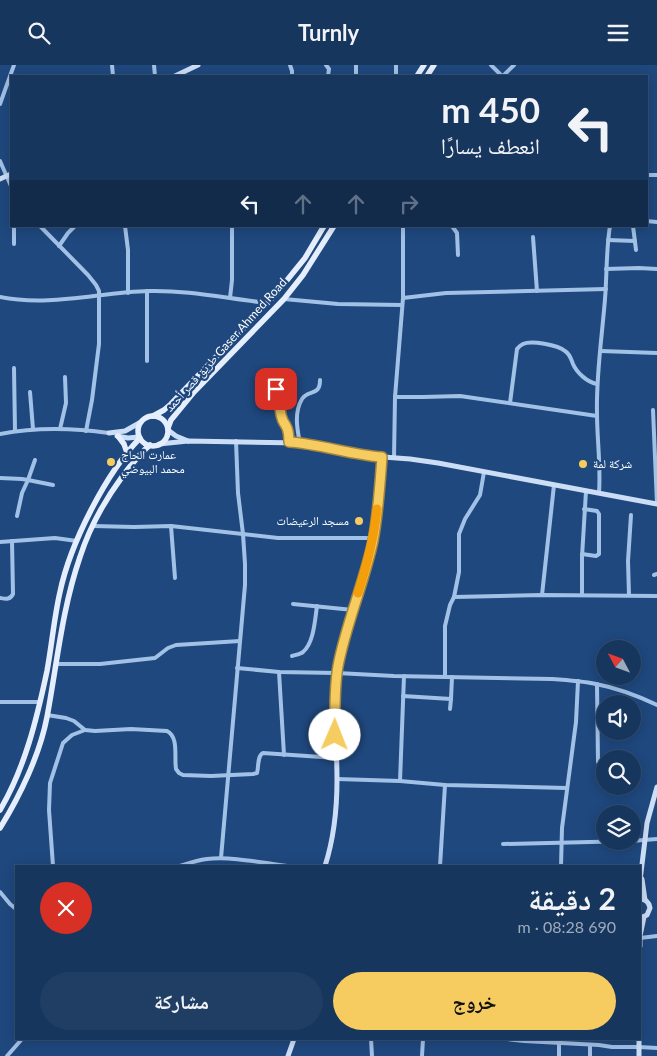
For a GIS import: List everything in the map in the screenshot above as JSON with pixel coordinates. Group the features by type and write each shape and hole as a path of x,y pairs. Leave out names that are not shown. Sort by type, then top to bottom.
{"main road":[{"name":"طريق قصر أحمد Gaser Ahmed Road","path":"153,416 171,404 268,303 305,258 323,227"},
{"name":"طريق قصر أحمد Gaser Ahmed Road","path":"168,429 171,420 194,392 284,299 303,275 333,227"},
{"path":"153,416 163,419 168,429 167,437 159,444 150,445 144,443 138,432 141,422 153,416"},
{"path":"118,436 124,444 127,453"},
{"path":"0,810 17,776 38,714 60,591 66,570 95,502 127,453 140,438"},
{"path":"0,829 20,791 40,742 47,715 66,610 80,555 93,526 115,487 143,451 150,445"}],"street":[{"path":"177,75 198,65"},
{"path":"490,65 501,75"},
{"path":"503,75 514,65"},
{"path":"0,104 10,76"},
{"path":"0,161 9,175 0,179"},
{"path":"14,227 14,244"},
{"path":"41,227 93,280 98,289 99,344 86,431"},
{"path":"59,246 75,227"},
{"path":"125,227 128,293"},
{"path":"230,298 232,227"},
{"path":"394,458 395,397 403,298 403,227"},
{"path":"453,227 457,233 458,255"},
{"path":"599,493 597,384 610,227"},
{"path":"633,227 636,250"},
{"path":"533,237 537,291"},
{"path":"608,240 635,241"},
{"path":"606,269 639,267 657,269"},
{"path":"403,298 446,293 606,289"},
{"path":"147,291 147,361"},
{"path":"0,297 20,300 43,300 147,291 179,291 268,303"},
{"path":"284,299 331,304 402,305"},
{"path":"510,403 517,349 526,343 559,347 565,350 581,375 588,381 597,384"},
{"path":"601,351 657,353"},
{"path":"14,368 16,431"},
{"path":"60,429 66,403 65,377"},
{"path":"300,443 297,424 298,407 305,396 316,392 320,385 320,380"},
{"path":"268,385 279,392 281,416 289,433 289,442"},
{"path":"30,392 33,429"},
{"path":"395,397 460,396 597,415"},
{"path":"159,444 188,441 300,443 370,456 438,463 657,504 654,410"},
{"path":"0,434 33,429 110,433 125,431 141,422"},
{"path":"168,429 180,438 188,441"},
{"path":"110,433 128,438 140,438"},
{"path":"221,858 245,585 236,441"},
{"path":"325,865 334,827 337,779 335,693 337,673 373,538 382,457"},
{"path":"17,516 22,493 35,460"},
{"path":"445,677 445,626 459,572 459,534 465,519 480,495 484,472"},
{"path":"0,478 22,479 52,485"},
{"path":"542,595 554,485"},
{"path":"582,595 582,554 586,491"},
{"path":"582,554 596,556 599,554 599,514 597,511 584,509"},
{"path":"629,595 628,561 631,515"},
{"path":"93,526 171,526 243,535 293,538 373,538"},
{"path":"171,526 175,578"},
{"path":"0,542 55,538 77,541"},
{"path":"0,598 8,599 13,594 12,541"},
{"path":"454,597 542,595 657,596"},
{"path":"293,604 353,610"},
{"path":"292,656 303,652 308,645 313,635 318,606"},
{"path":"56,664 84,665 155,658 176,645 240,641"},
{"path":"237,668 279,672 552,679 596,684"},
{"path":"279,672 284,755"},
{"path":"400,781 404,676"},
{"path":"450,709 452,677"},
{"path":"561,865 562,828 576,722 578,681"},
{"path":"598,685 598,750"},
{"path":"601,685 631,694 657,705"},
{"path":"403,696 450,699"},
{"path":"0,702 40,702"},
{"path":"47,715 59,716 74,721 85,730"},
{"path":"53,865 49,810 50,783 63,743 72,735 85,730 131,729 167,731 172,734 174,739 175,765 179,773 183,775 253,774 256,773 261,754 264,753 336,758"},
{"path":"337,779 445,785 566,788"},
{"path":"440,865 445,785"},
{"path":"641,869 647,823 657,787"},
{"path":"503,844 657,839"},
{"path":"183,865 221,858 279,865"},
{"path":"641,886 643,899 650,908"},
{"path":"0,892 15,908"},
{"path":"650,908 657,907"},
{"path":"642,917 648,913 650,908"},
{"path":"641,936 657,936"},
{"path":"7,1056 21,1040"},
{"path":"288,1056 294,1040"},
{"path":"371,1040 372,1056"},
{"path":"422,1056 423,1040"},
{"path":"532,1040 612,1047 657,1048"},
{"path":"599,1040 599,1045"},
{"path":"638,1056 639,1040"},
{"path":"556,1041 558,1056"},
{"path":"590,1045 590,1056"}],"slow traffic":[{"path":"358,593 368,561 377,509"}],"place":[{"name":"عمارت الحاج محمد البيوضي","path":"111,462"},
{"name":"شركة لمة","path":"583,464"},
{"name":"مسجد الرعيضات","path":"359,521"}],"route":[{"path":"276,389 279,392 281,416 289,433 289,442 382,457 373,538 368,561 348,624 339,665 335,693 335,735"}]}
